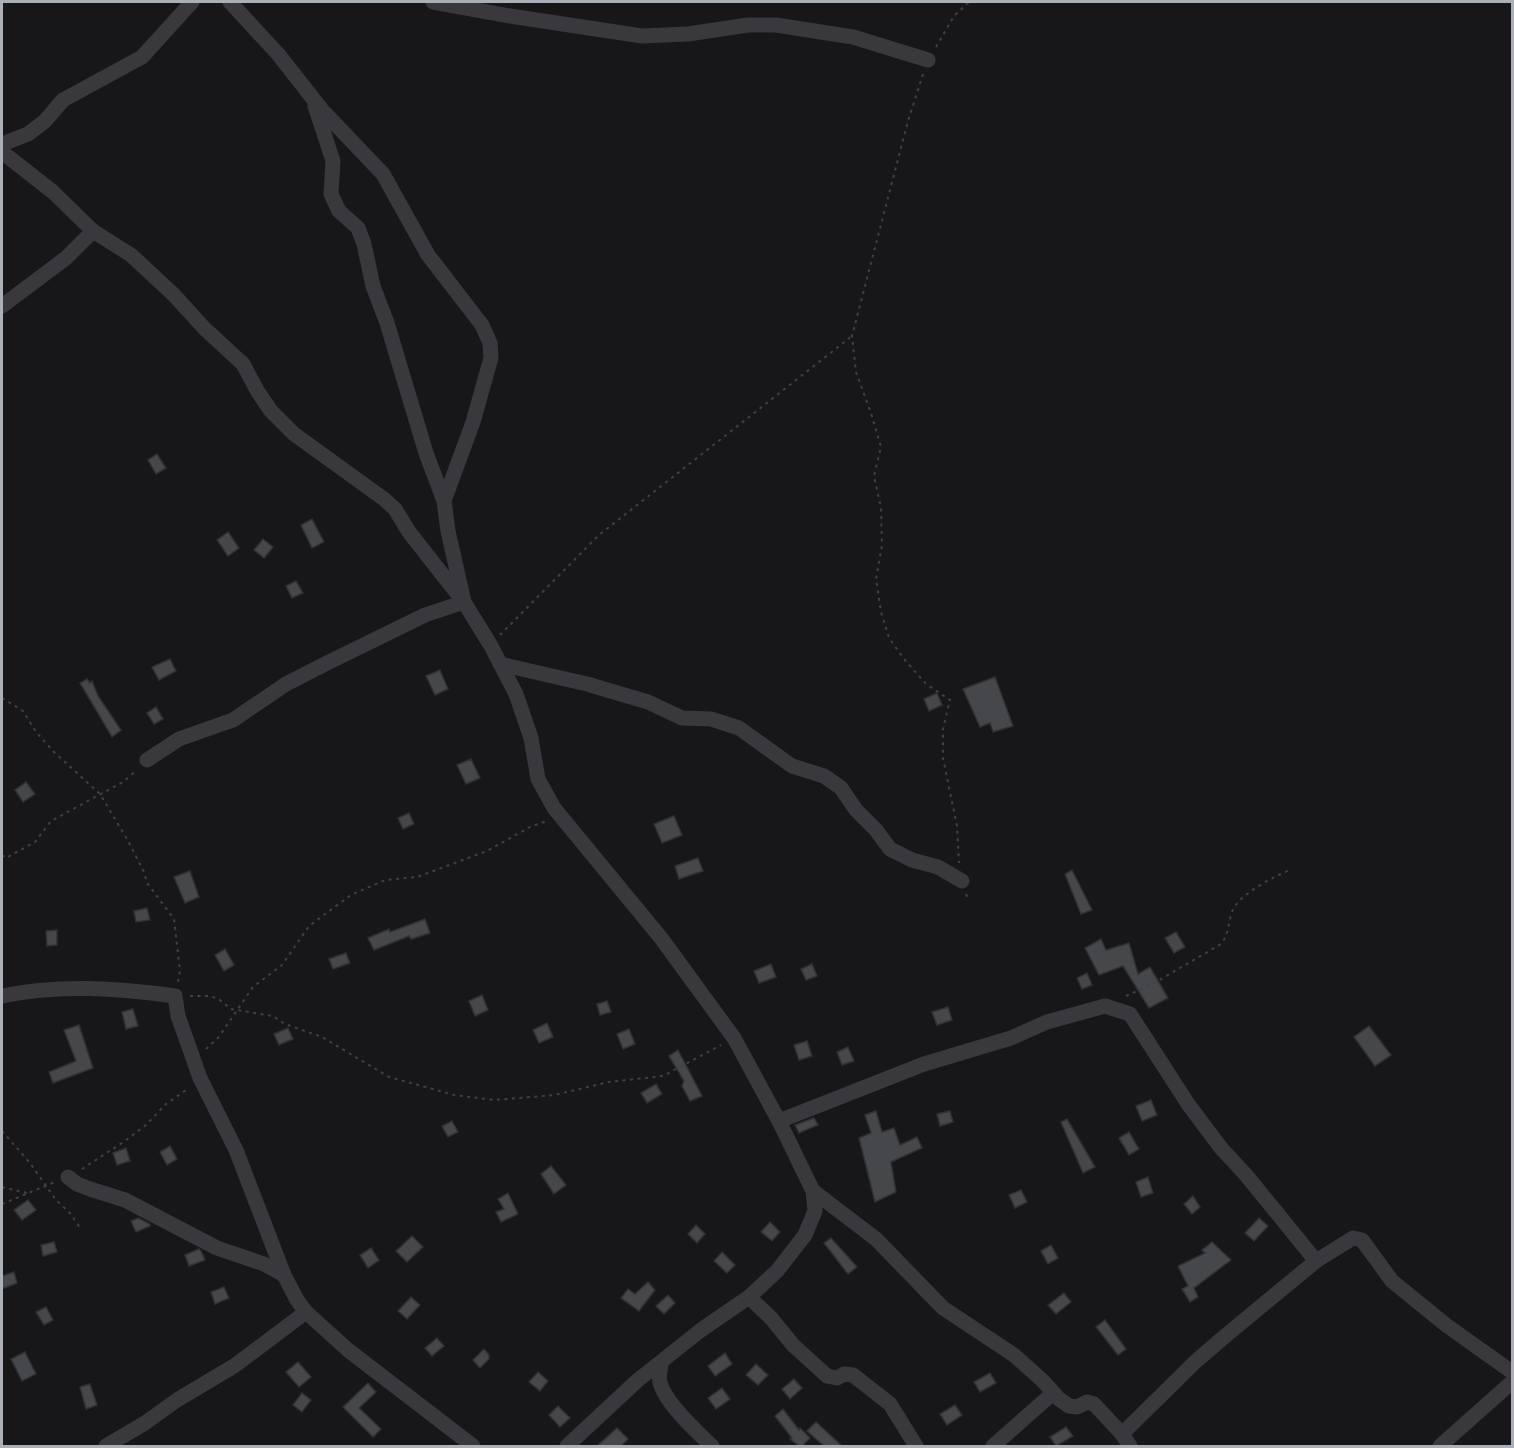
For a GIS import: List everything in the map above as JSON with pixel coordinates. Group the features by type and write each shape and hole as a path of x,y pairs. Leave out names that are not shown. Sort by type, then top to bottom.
{"street":[{"path":"2,144 28,134 45,121 63,100 142,57 192,2"},
{"path":"230,2 278,54 312,98 383,174 428,255 482,325 490,343 491,358 479,401 444,501"},
{"path":"433,2 642,36 688,34 748,25 776,25 853,37 928,60"},
{"path":"312,98 333,161 331,194 339,211 358,228 364,244 373,286 387,323 426,453 444,501 448,531 464,602"},
{"path":"2,152 53,192 93,231 130,255 174,295 204,328 243,364 265,402 294,434 395,509 416,541 464,602 491,646 516,694 531,738 538,779 560,816 661,938 734,1038 779,1121 813,1191 815,1211 805,1235 777,1271 749,1297 701,1330 638,1380 567,1446"},
{"path":"2,306 66,258 93,231"},
{"path":"147,760 179,739 233,720 286,684 327,663 425,615 464,602"},
{"path":"500,664 587,684 648,702 682,718 711,719 739,728 792,766 824,776 841,788 856,810 876,830 890,849 912,860 938,867 962,881"},
{"path":"2,996 45,990 95,988 175,996 178,1016 198,1071 236,1150 284,1275 306,1312 348,1350 473,1446"},
{"path":"779,1121 924,1064 1011,1038 1047,1022 1105,1006 1130,1014 1149,1047 1221,1148 1316,1261"},
{"path":"68,1177 77,1184 125,1200 217,1248 264,1264 284,1275"},
{"path":"813,1191 876,1239 943,1308 1014,1355 1043,1381 1059,1400 1069,1406 1077,1407 1087,1402 1094,1404 1126,1440 1195,1362 1316,1261 1353,1238 1362,1240 1392,1281 1446,1325 1512,1372"},
{"path":"749,1297 771,1318 793,1345 827,1376 837,1378 844,1374 853,1375 890,1404 916,1446"},
{"path":"106,1446 145,1424 177,1400 218,1377 306,1312"},
{"path":"661,1363 659,1382 664,1394 681,1416 712,1446"},
{"path":"1440,1446 1481,1413 1512,1382"},
{"path":"993,1446 1053,1393"}],"path":[{"path":"969,2 954,16 928,60 908,121 852,336 856,372 881,447 874,476 881,508 882,545 876,579 881,612 889,638 904,659 926,684 950,700 942,729 943,758 957,826 958,860 969,901"},
{"path":"491,646 515,618 599,535 852,336"},
{"path":"2,698 23,711 36,732 54,752 100,794 127,839 144,872 147,883 174,919 180,971 175,996 211,996 231,1009 273,1016 285,1024 322,1037 389,1077 454,1095 494,1101 554,1095 609,1082 663,1076 734,1038"},
{"path":"2,855 6,858 35,842 51,821 123,782 147,760"},
{"path":"2,1204 68,1177 146,1125 198,1071 208,1045 218,1038 253,987 282,965 309,926 351,895 385,880 417,877 487,851 531,827 560,816"},
{"path":"1105,1006 1156,982 1221,944 1225,939 1232,911 1236,905 1265,881 1290,870"},
{"path":"2,1131 81,1229"},
{"path":"2,1187 27,1193"}],"building":[{"path":"157,454 166,468 156,474 148,460"},
{"path":"312,519 324,542 312,548 301,525"},
{"path":"228,532 239,548 228,556 217,540"},
{"path":"263,539 273,547 264,558 254,550"},
{"path":"296,581 303,593 292,598 286,586"},
{"path":"170,659 176,671 159,680 152,667"},
{"path":"440,670 448,689 435,695 426,676"},
{"path":"995,677 1013,726 993,732 990,723 980,727 963,689"},
{"path":"87,679 90,683 92,681 98,696 121,730 112,737 80,683"},
{"path":"937,693 942,705 929,711 924,699"},
{"path":"156,707 163,719 154,724 147,713"},
{"path":"471,759 480,778 466,784 457,765"},
{"path":"26,782 35,794 23,802 15,790"},
{"path":"409,813 414,824 403,829 398,818"},
{"path":"674,816 682,835 662,843 654,824"},
{"path":"698,858 703,871 679,879 675,866"},
{"path":"1072,870 1092,910 1081,914 1065,874"},
{"path":"190,871 199,897 185,903 174,877"},
{"path":"147,908 150,920 136,922 134,911"},
{"path":"425,919 430,933 411,939 409,936 374,950 368,938 389,929 390,932"},
{"path":"57,930 57,945 47,946 46,931"},
{"path":"1176,932 1185,947 1174,953 1165,938"},
{"path":"1101,939 1106,950 1129,943 1138,974 1150,967 1168,998 1149,1008 1123,966 1099,975 1085,948"},
{"path":"225,949 234,965 224,971 215,955"},
{"path":"346,953 350,963 333,969 329,959"},
{"path":"771,964 776,977 759,983 754,971"},
{"path":"812,964 817,976 806,980 801,969"},
{"path":"1087,973 1092,985 1082,989 1077,978"},
{"path":"482,995 488,1010 475,1016 469,1001"},
{"path":"607,1001 611,1012 600,1015 597,1004"},
{"path":"948,1007 952,1020 937,1025 932,1012"},
{"path":"133,1009 138,1026 126,1029 122,1012"},
{"path":"547,1023 553,1037 539,1043 533,1030"},
{"path":"79,1025 93,1068 53,1083 49,1072 76,1061 64,1030"},
{"path":"1369,1026 1391,1055 1375,1066 1354,1037"},
{"path":"288,1028 293,1039 279,1045 274,1034"},
{"path":"629,1029 635,1044 623,1049 617,1034"},
{"path":"807,1041 812,1056 799,1060 794,1045"},
{"path":"848,1047 854,1061 842,1065 837,1052"},
{"path":"678,1050 702,1096 690,1101 682,1086 684,1081 669,1056"},
{"path":"656,1084 662,1094 647,1103 641,1093"},
{"path":"1151,1100 1157,1115 1142,1121 1136,1106"},
{"path":"876,1111 882,1132 894,1128 900,1145 917,1137 922,1148 891,1162 896,1192 875,1202 859,1138 871,1133 865,1115"},
{"path":"950,1111 953,1122 940,1126 937,1114"},
{"path":"814,1118 818,1125 799,1133 795,1125"},
{"path":"1067,1119 1095,1167 1083,1173 1061,1122"},
{"path":"452,1121 458,1132 448,1137 442,1126"},
{"path":"1129,1132 1139,1149 1129,1155 1119,1138"},
{"path":"170,1146 177,1159 167,1165 160,1152"},
{"path":"126,1148 130,1161 117,1165 113,1153"},
{"path":"551,1166 566,1185 554,1194 541,1174"},
{"path":"1148,1177 1153,1193 1141,1197 1136,1182"},
{"path":"1021,1190 1027,1202 1015,1208 1009,1195"},
{"path":"508,1193 518,1214 501,1222 496,1212 504,1209 498,1199"},
{"path":"1193,1196 1200,1207 1192,1214 1184,1204"},
{"path":"28,1200 36,1210 22,1220 14,1210"},
{"path":"138,1218 150,1226 136,1232 131,1221"},
{"path":"1259,1218 1268,1226 1254,1241 1245,1233"},
{"path":"770,1222 780,1232 772,1241 761,1232"},
{"path":"696,1225 705,1234 697,1243 688,1234"},
{"path":"412,1236 423,1247 407,1262 396,1251"},
{"path":"831,1238 857,1267 848,1274 824,1243"},
{"path":"54,1242 57,1252 43,1256 41,1245"},
{"path":"1212,1242 1231,1260 1194,1288 1198,1297 1190,1302 1182,1289 1188,1286 1178,1266 1205,1253 1202,1250"},
{"path":"1051,1245 1058,1258 1048,1264 1041,1251"},
{"path":"371,1248 379,1260 368,1268 360,1255"},
{"path":"199,1249 205,1260 189,1266 185,1255"},
{"path":"722,1252 735,1265 727,1273 714,1261"},
{"path":"14,1272 17,1283 2,1289 2,1276"},
{"path":"648,1282 655,1290 639,1311 621,1298 628,1289 635,1294"},
{"path":"224,1287 229,1298 215,1304 211,1292"},
{"path":"1064,1293 1071,1302 1056,1314 1048,1305"},
{"path":"668,1295 675,1303 664,1314 656,1306"},
{"path":"411,1297 420,1305 407,1319 398,1311"},
{"path":"46,1307 53,1320 44,1325 36,1312"},
{"path":"1105,1320 1126,1349 1118,1355 1096,1327"},
{"path":"437,1338 444,1346 432,1356 425,1348"},
{"path":"484,1349 489,1359 480,1368 473,1360"},
{"path":"25,1352 36,1374 22,1381 11,1359"},
{"path":"725,1353 732,1364 715,1376 708,1366"},
{"path":"298,1362 311,1377 299,1387 286,1372"},
{"path":"756,1364 768,1375 758,1385 746,1375"},
{"path":"538,1372 548,1381 540,1391 529,1382"},
{"path":"990,1373 996,1383 980,1392 974,1382"},
{"path":"794,1379 802,1388 790,1399 782,1389"},
{"path":"368,1383 376,1392 359,1408 381,1429 373,1437 343,1407"},
{"path":"90,1384 97,1405 86,1409 80,1387"},
{"path":"722,1388 730,1399 716,1409 708,1398"},
{"path":"302,1393 311,1400 302,1412 293,1405"},
{"path":"955,1405 962,1415 947,1425 940,1414"},
{"path":"558,1406 570,1418 560,1427 549,1415"},
{"path":"783,1409 799,1430 800,1428 810,1438 802,1446 790,1439 792,1438 775,1416"},
{"path":"816,1422 842,1446 824,1446 807,1431"},
{"path":"1066,1427 1073,1436 1056,1446 1050,1437"},
{"path":"617,1428 628,1439 621,1446 597,1446"}]}
